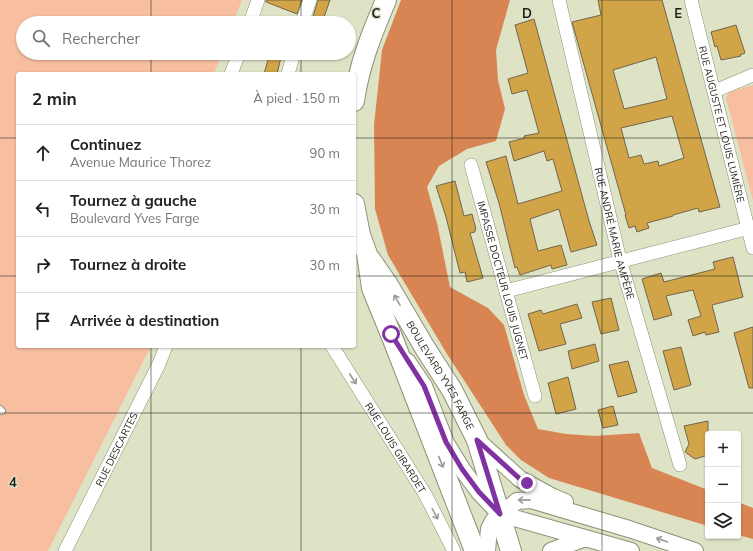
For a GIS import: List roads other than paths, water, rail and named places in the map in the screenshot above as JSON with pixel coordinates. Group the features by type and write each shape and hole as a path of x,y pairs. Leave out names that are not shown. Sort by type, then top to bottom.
{"main road":[{"path":"356,88 365,51 386,0"},
{"name":"BOULEVARD YVES FARGE","path":"356,214 360,235 367,254 372,288 475,551"},
{"name":"BOULEVARD YVES FARGE","path":"367,254 388,284 425,348 452,390 477,440 511,551"}],"street":[{"path":"252,16 258,0"},
{"path":"304,16 310,0"},
{"name":"RUE ANDRÉ MARIE AMPÈRE","path":"559,0 620,260 680,465"},
{"name":"RUE AUGUSTE ET LOUIS LUMIÈRE","path":"691,0 750,227 753,248"},
{"path":"232,72 236,60"},
{"path":"289,72 292,60"},
{"path":"715,91 753,75"},
{"name":"IMPASSE DOCTEUR LOUIS JUGNET","path":"472,165 535,396"},
{"path":"506,291 750,227"},
{"path":"394,342 424,386 446,442 462,469 479,492 500,514 631,551"},
{"name":"RUE DESCARTES","path":"65,551 159,364 165,348"},
{"name":"RUE LOUIS GIRARDET","path":"333,348 425,494 454,551"},
{"path":"477,440 520,479 553,497 629,529"},
{"path":"487,551 489,529 493,521 517,501 531,500 629,529 695,551"},
{"path":"552,551 585,538"}]}
